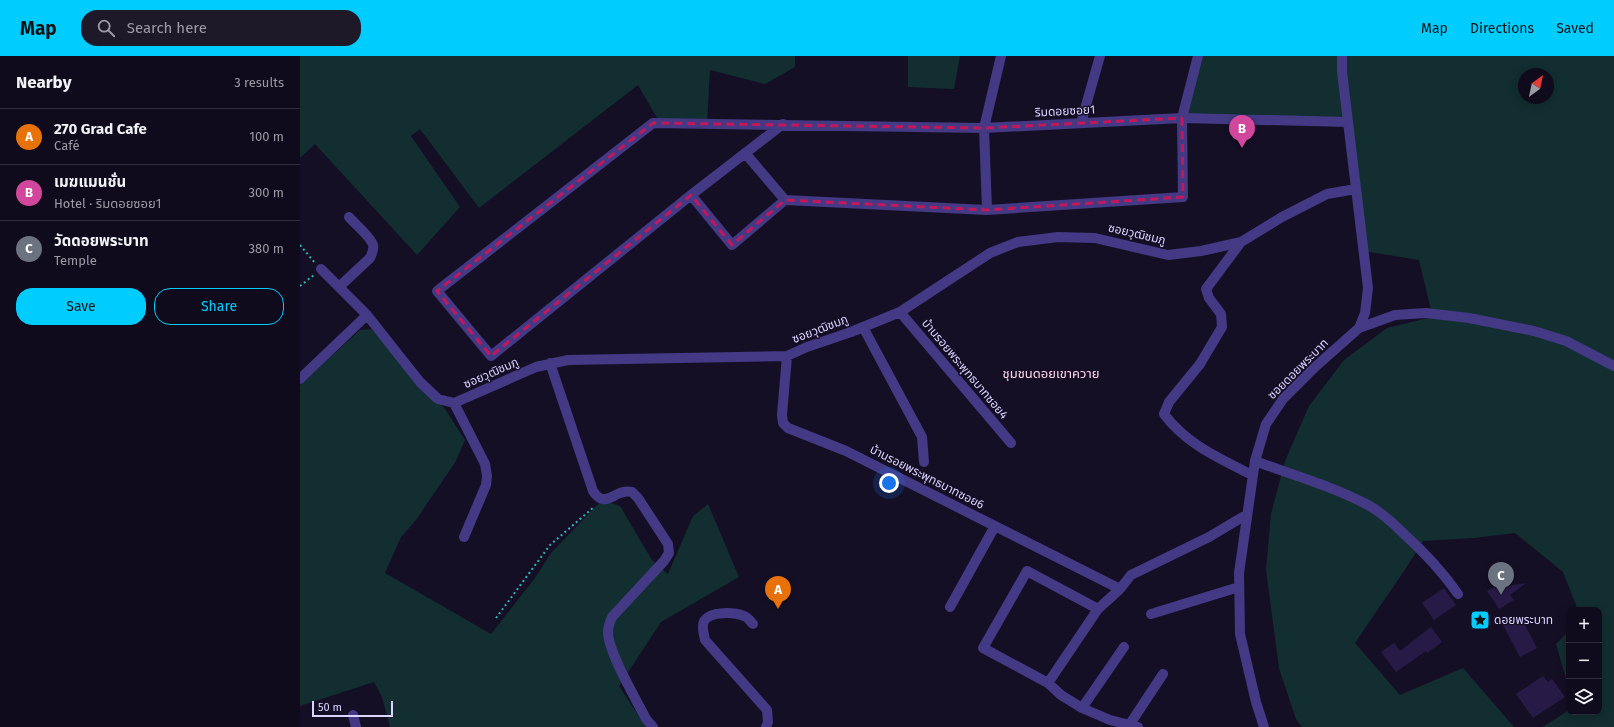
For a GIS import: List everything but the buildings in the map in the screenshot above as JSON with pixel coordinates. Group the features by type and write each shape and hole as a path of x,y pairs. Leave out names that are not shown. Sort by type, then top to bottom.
{"street":[{"path":"987,210 984,128 1001,56"},
{"path":"1081,123 1100,56"},
{"path":"783,124 691,195 732,245 785,200 987,210 1183,197 1182,118 1198,56"},
{"path":"1342,56 1342,72 1368,288 1365,313 1359,328"},
{"name":"ริมดอยซอย1","path":"691,195 491,356 437,291 653,123 984,128 1182,118 1348,122"},
{"path":"745,153 785,200"},
{"name":"ซอยวุฒิชมภู","path":"321,270 367,315 420,382 438,399 454,403 536,367 568,360 787,356 900,312 990,253 1018,242 1058,237 1095,238 1168,255 1201,251 1241,242 1282,217 1326,194 1356,189"},
{"path":"339,287 370,258 374,246 371,240 349,218"},
{"path":"1241,242 1206,289 1209,298 1221,314 1222,328 1200,364 1169,402 1164,414 1173,427 1196,446 1252,475"},
{"name":"บ้านรอยพระพุทธบาทซอย4","path":"900,312 1011,443"},
{"path":"1359,328 1395,315 1426,313 1469,318 1534,331 1566,341 1614,366"},
{"path":"300,379 367,315"},
{"path":"863,327 922,437 924,462"},
{"name":"ซอยดอยพระบาท","path":"1264,727 1256,702 1240,634 1239,573 1255,461 1266,424 1283,399 1314,367 1359,328"},
{"name":"บ้านรอยพระพุทธบาทซอย6","path":"787,356 782,409 783,423 788,428 846,451 1120,588"},
{"path":"550,363 593,491 597,497 602,500 609,499 620,492 632,492 638,498 668,544 669,553 664,561 608,624 608,633 613,652 646,719 653,727"},
{"path":"454,403 485,464 487,476 486,485 464,537"},
{"path":"1255,461 1328,487 1369,505 1388,519 1426,554 1444,573 1458,594"},
{"path":"1048,683 1098,609 1131,575 1209,537 1246,516"},
{"path":"950,608 995,526"},
{"path":"1098,609 1027,572 983,648 1048,683 1061,695 1082,708 1110,720 1134,726 1163,674"},
{"path":"1151,614 1239,587"},
{"path":"753,624 743,616 718,614 710,615 704,622 703,629 705,640 767,710 768,722 766,727"},
{"path":"1082,708 1124,647"},
{"path":"353,714 356,727"}],"path":[{"path":"496,618 550,545 602,500"}],"highlighted area":[{"path":"1182,118 1183,197 987,210 785,200 732,245 691,195 491,356 437,291 653,123 984,128"}],"green space":[{"path":"300,56 795,56 795,67 765,84 710,70 707,123 660,123 638,85 479,208 420,129 411,136 460,207 417,255 315,144 300,158"},
{"path":"908,56 960,56 954,89 908,87"},
{"path":"1198,56 1614,56 1614,727 1543,727 1566,712 1566,715 1602,715 1602,607 1577,607 1563,572 1515,533 1474,538 1423,541 1355,643 1400,695 1463,668 1514,727 1302,727 1296,719 1279,668 1266,570 1271,514 1285,461 1309,406 1344,360 1387,328 1445,314 1431,310 1419,260 1364,251 1348,122 1182,118"},
{"path":"371,329 445,409 465,440 456,461 416,520 401,537 385,573 491,634 535,578 551,553 602,500 620,506 652,560 668,574 693,516 708,504 739,577 661,622 619,686 646,727 390,727 382,697 374,682 300,706 300,385 360,330"},
{"path":"1566,634 1566,679 1556,644"}],"place":[{"name":"เมฆแมนชั่น","path":"1242,148"},
{"name":"วัดดอยพระบาท","path":"1501,595"},
{"name":"270 Grad Cafe","path":"778,609"},
{"name":"ดอยพระบาท","path":"1480,620"}],"district":[{"name":"ชุมชนดอยเขาควาย","path":"1051,373"}]}
